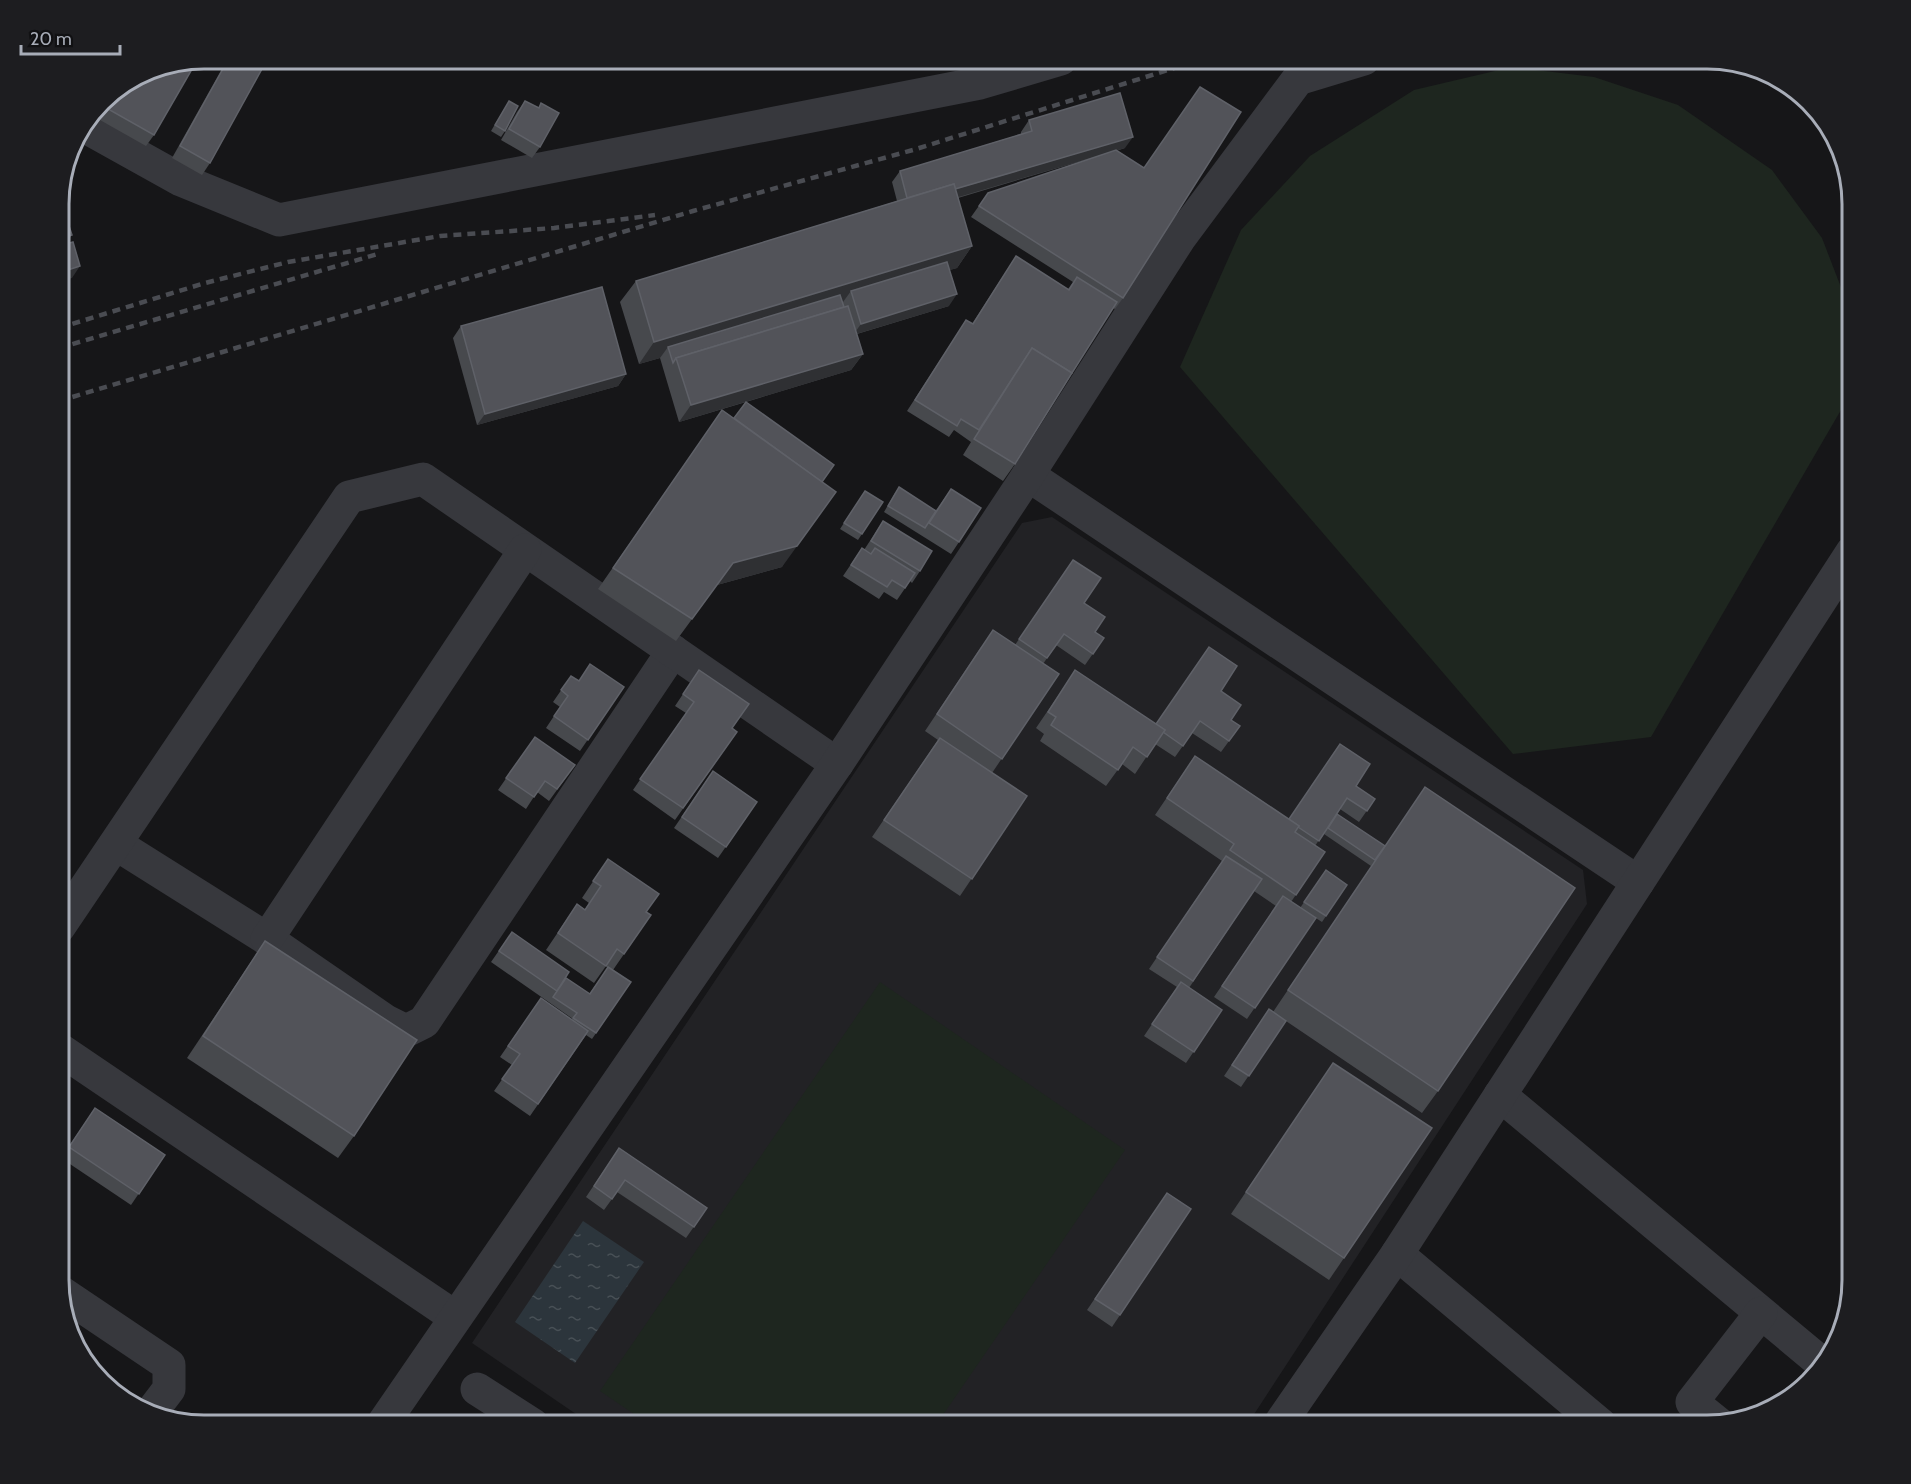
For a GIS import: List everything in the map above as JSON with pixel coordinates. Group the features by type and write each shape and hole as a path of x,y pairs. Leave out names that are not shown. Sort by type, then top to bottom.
{"street":[{"path":"91,130 181,180 279,220 980,83 1025,69"},
{"path":"389,1415 837,764 1028,475 1179,239 1296,69"},
{"path":"1028,475 1638,882"},
{"path":"69,912 349,497 423,479 837,764"},
{"path":"267,939 525,550"},
{"path":"1286,1415 1397,1254 1842,567"},
{"path":"116,844 267,939 386,1021 406,1031 424,1022 673,651"},
{"path":"69,1056 455,1317"},
{"path":"1500,1095 1816,1359"},
{"path":"1397,1254 1589,1415"},
{"path":"71,1299 169,1365 169,1389 156,1406"},
{"path":"1708,1415 1692,1402 1761,1313"},
{"path":"477,1389 517,1415"}],"shaded area":[{"path":"1503,69 1528,69 1594,77 1678,105 1772,170 1822,238 1842,290 1842,408 1651,737 1513,754 1180,367 1241,230 1310,156 1414,90"},
{"path":"1052,517 1583,870 1587,904 1254,1415 577,1415 472,1343 1022,523"},
{"path":"880,982 1125,1150 943,1415 635,1415 600,1391"}],"water":[{"path":"583,1221 644,1262 575,1363 515,1322"}],"building":[{"path":"223,69 262,69 210,163 180,146"},
{"path":"192,70 154,135 108,109 129,92 152,79"},
{"path":"1200,87 1241,112 1123,298 979,206 988,193 1116,150 1144,168"},
{"path":"1120,93 1133,137 955,189 954,184 907,198 900,171 1032,131 1029,120"},
{"path":"509,101 518,106 505,131 495,125"},
{"path":"525,101 539,108 541,103 559,113 540,147 509,129"},
{"path":"954,184 972,246 654,342 636,281"},
{"path":"73,242 80,266 69,270 69,243"},
{"path":"1016,256 1069,290 1077,277 1117,302 1072,373 1032,348 979,430 961,419 957,426 915,400 966,320 973,324"},
{"path":"947,262 957,294 861,324 851,291"},
{"path":"602,287 626,374 485,414 461,326"},
{"path":"840,295 844,307 676,358 673,363 668,347"},
{"path":"848,306 863,354 691,405 676,358"},
{"path":"1032,348 1072,373 1015,464 974,439"},
{"path":"746,402 834,465 822,482 734,418"},
{"path":"722,410 836,492 797,546 733,563 692,619 613,568"},
{"path":"899,487 936,511 925,528 888,506"},
{"path":"951,489 981,508 959,542 929,523"},
{"path":"865,491 883,502 862,534 844,523"},
{"path":"883,521 932,551 920,571 871,541"},
{"path":"862,548 871,554 875,548 915,573 905,588 892,580 887,587 851,565"},
{"path":"1073,560 1101,578 1084,603 1105,617 1095,632 1104,638 1093,654 1064,634 1047,658 1019,639"},
{"path":"993,630 1059,674 1002,759 937,714"},
{"path":"1209,647 1237,666 1221,691 1241,705 1231,720 1240,726 1229,741 1200,721 1183,746 1156,724"},
{"path":"590,664 624,687 588,740 554,716 568,696 561,690 571,676 579,681"},
{"path":"699,670 749,704 732,728 737,732 683,808 640,779 694,702 683,694"},
{"path":"1075,670 1165,730 1147,757 1133,747 1118,770 1051,725 1056,717 1048,712"},
{"path":"535,737 575,765 557,789 545,781 534,797 506,778"},
{"path":"940,738 1027,796 972,879 884,820"},
{"path":"1340,744 1370,764 1356,786 1375,799 1367,811 1347,798 1319,841 1289,819"},
{"path":"1195,756 1299,826 1295,832 1325,852 1296,895 1230,850 1234,844 1167,798"},
{"path":"713,771 757,802 726,847 682,817"},
{"path":"1425,787 1575,888 1438,1091 1288,990"},
{"path":"1337,814 1385,846 1375,860 1328,828"},
{"path":"1226,856 1262,879 1193,981 1157,957"},
{"path":"608,859 659,894 646,912 651,915 624,954 617,949 606,966 558,933 577,904 585,910 601,886 593,881"},
{"path":"1326,870 1347,885 1326,916 1304,902"},
{"path":"1283,896 1316,918 1255,1008 1222,986"},
{"path":"512,932 569,972 557,991 499,951"},
{"path":"265,941 417,1040 354,1136 203,1036"},
{"path":"608,967 631,982 596,1033 573,1018 577,1013 553,997 566,978 590,994"},
{"path":"1181,982 1222,1010 1194,1052 1152,1024"},
{"path":"541,998 588,1031 538,1104 502,1079 520,1054 508,1046"},
{"path":"1269,1009 1286,1021 1249,1076 1232,1065"},
{"path":"1333,1063 1432,1128 1344,1258 1246,1192"},
{"path":"95,1108 165,1155 139,1194 69,1147"},
{"path":"619,1148 707,1208 694,1227 625,1180 612,1199 594,1186"},
{"path":"1167,1193 1191,1209 1120,1315 1095,1299"}],"railway":[{"path":"69,398 693,211 913,150 1171,69"},
{"path":"69,325 205,283 288,262 440,236 554,228 655,215"},
{"path":"69,345 381,253"}]}
